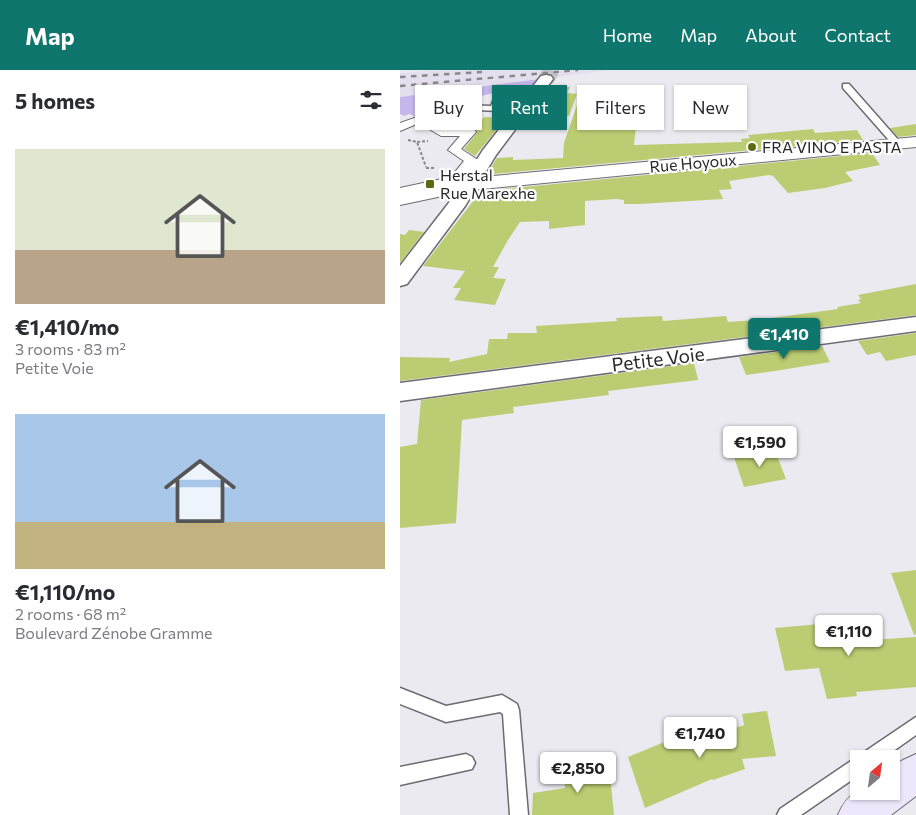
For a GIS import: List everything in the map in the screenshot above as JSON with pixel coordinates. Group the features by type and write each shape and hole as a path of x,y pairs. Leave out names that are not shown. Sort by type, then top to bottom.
{"main road":[{"path":"900,785 916,773"},
{"path":"858,815 879,800"}],"street":[{"path":"541,85 546,79"},
{"path":"400,127 420,119 445,133 456,133 463,115 468,115 461,133 470,132 454,150 472,160 455,180 400,192"},
{"path":"400,280 446,221 489,153 507,130"},
{"name":"Rue Hoyoux","path":"400,199 471,184 907,144"},
{"name":"Petite Voie","path":"400,392 916,324"}],"lane":[{"path":"846,86 907,144"},
{"path":"400,696 446,714 502,704 511,710 519,815"},
{"path":"880,750 916,725"},
{"path":"400,776 466,763"},
{"path":"786,815 850,770"}],"path":[{"path":"400,137 417,142 432,184"}],"shaded area":[{"path":"441,70 610,70 482,86 415,85 415,95 400,97 400,73"},
{"path":"540,79 534,85 493,85"},
{"path":"492,85 492,93 482,96 482,86"},
{"path":"415,95 415,117 410,114 404,116 400,114 400,97"},
{"path":"439,130 457,130 456,133 445,133"}],"building":[{"path":"567,93 577,94 569,116 567,116"},
{"path":"577,105 577,130 636,130 634,145 742,142 741,139 750,138 748,135 813,129 815,133 857,130 863,140 493,174 495,172 490,169 497,158 513,157 513,160 563,158 564,143"},
{"path":"484,117 492,117 492,130 496,130 475,156 464,149 477,133 476,130 482,130 482,119"},
{"path":"916,124 916,135 898,137 890,128"},
{"path":"872,153 880,165 845,172 853,181 825,188 788,193 773,176 769,175 729,181 732,189 719,190 723,199 639,204 624,204 624,200 616,199 585,201 585,225 549,229 549,221 520,222 493,267 499,267 493,278 506,279 495,305 454,300 461,288 453,288 465,271 423,266 481,191"},
{"path":"409,230 424,232 400,263 400,234 405,235"},
{"path":"916,284 916,315 400,381 400,357 450,358 449,362 487,354 489,339 507,339 508,333 537,333 536,326 617,321 616,318 662,316 663,321 726,316 728,322 757,320 838,309 837,307 861,303 858,300 861,299 858,295"},
{"path":"916,333 916,355 886,361 880,352 867,355 858,341"},
{"path":"822,346 830,362 746,375 739,357"},
{"path":"694,363 698,380 608,391 609,395 513,407 514,413 462,420 456,523 400,528 400,447 417,444 421,400"},
{"path":"775,450 786,479 744,487 734,457"},
{"path":"916,570 916,634 914,635 891,573"},
{"path":"865,620 871,640 916,637 916,687 856,692 857,696 827,699 819,668 785,671 775,628"},
{"path":"767,711 776,756 742,759 745,769 712,779 645,808 628,757 679,736 683,746 744,725 742,714"},
{"path":"598,762 598,769 609,765 614,815 532,815 533,793 565,788 564,769"}],"tunnel":[{"path":"546,79 552,70"}],"railway":[{"path":"400,86 578,70"},
{"path":"400,77 482,72"}],"place":[{"name":"FRA VINO E PASTA","path":"752,147"},
{"name":"Herstal Rue Marexhe","path":"430,184"}]}
